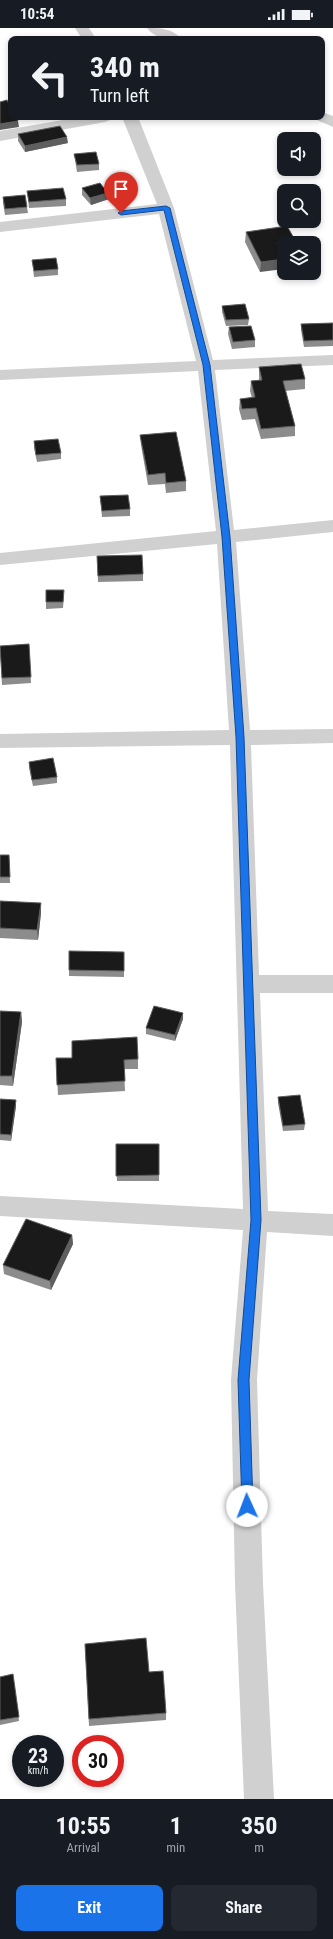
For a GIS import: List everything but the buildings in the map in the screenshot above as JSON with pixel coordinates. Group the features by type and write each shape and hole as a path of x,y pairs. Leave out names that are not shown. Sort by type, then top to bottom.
{"street":[{"path":"154,28 169,36"},
{"path":"0,136 88,120"},
{"path":"131,120 166,208 206,365 226,537 240,737 256,1220 244,1380 249,1584 259,1799"},
{"path":"0,227 166,208"},
{"path":"0,375 333,360"},
{"path":"0,559 333,526"},
{"path":"0,740 333,736"},
{"path":"248,984 333,984"},
{"path":"0,1206 333,1225"}],"route":[{"path":"121,213 166,208 206,365 226,537 240,737 256,1220 244,1380 247,1506"}]}
